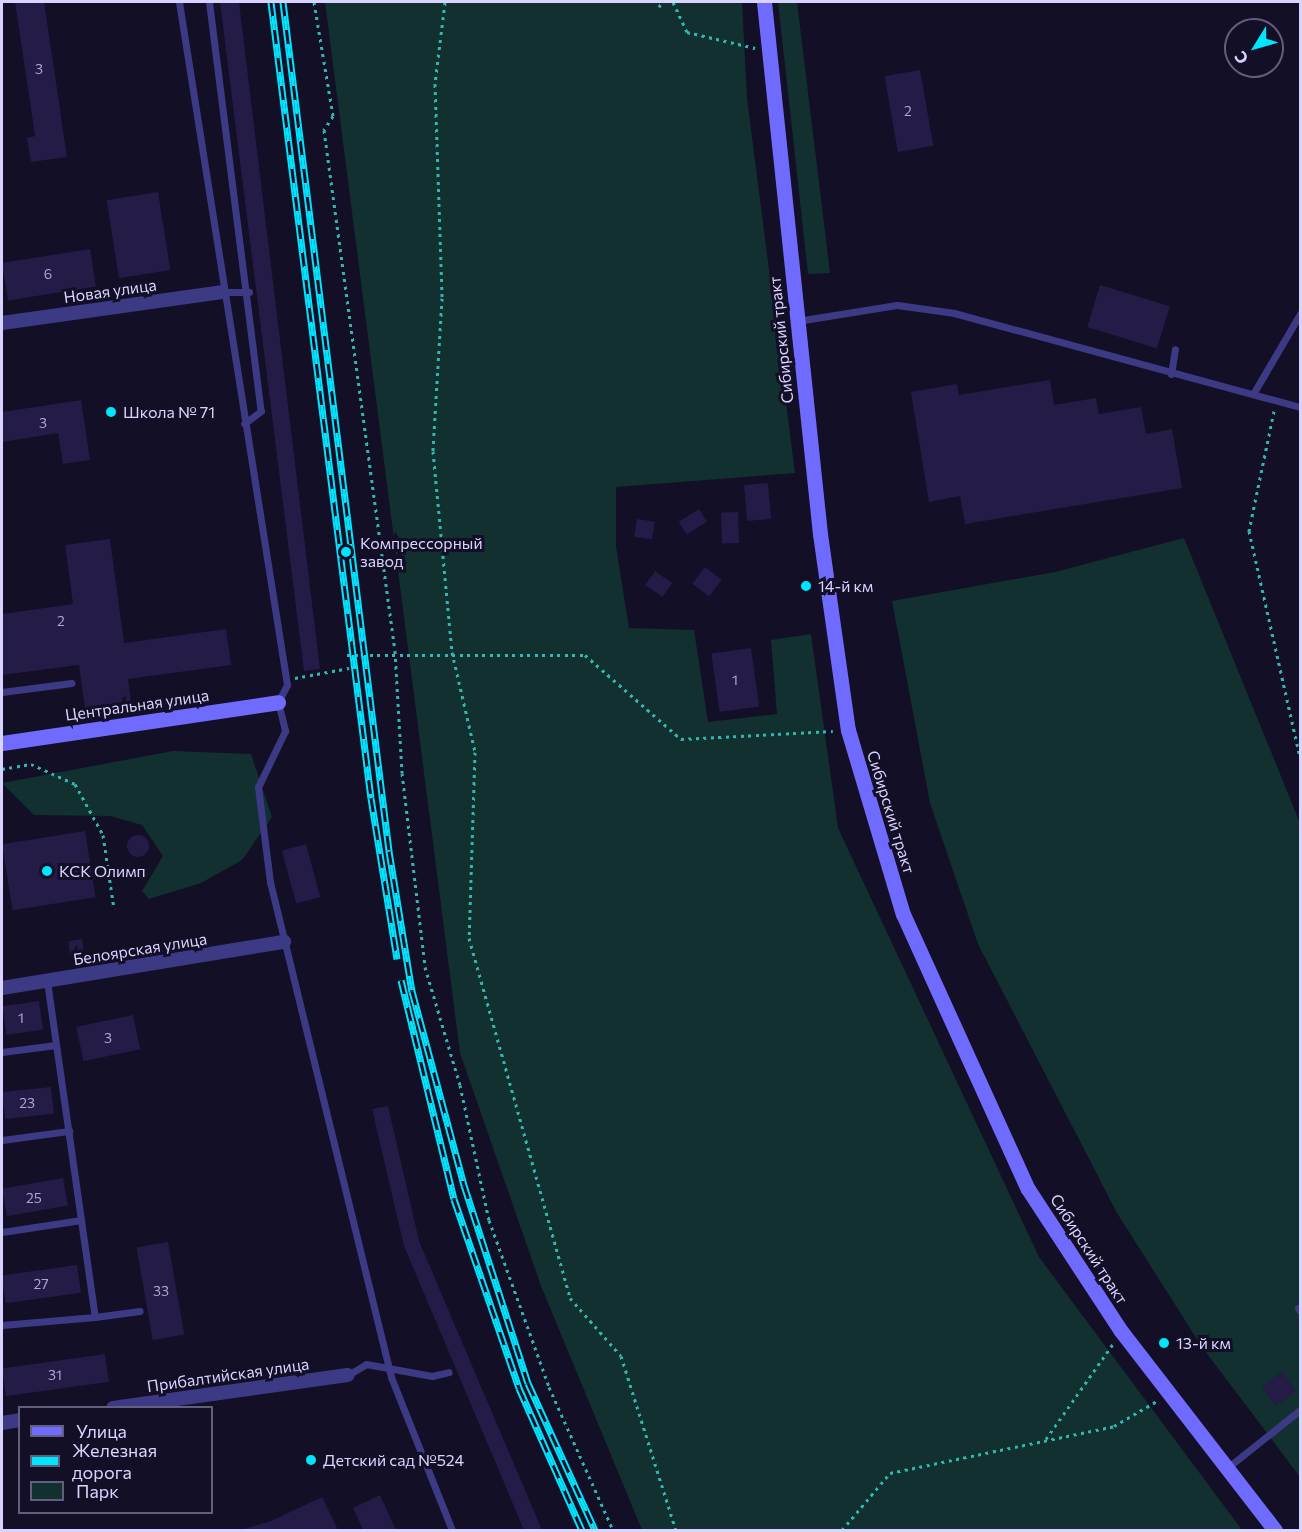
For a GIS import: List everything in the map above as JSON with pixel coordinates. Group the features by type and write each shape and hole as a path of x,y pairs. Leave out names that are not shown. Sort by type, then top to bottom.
{"main road":[{"name":"Сибирский тракт","path":"764,2 797,321 848,730 903,914 1028,1189 1121,1330 1275,1530"},
{"name":"Центральная улица","path":"2,743 278,702"}],"street":[{"name":"Новая улица","path":"2,323 222,292"},
{"name":"Белоярская улица","path":"2,988 284,942"},
{"name":"Прибалтийская улица","path":"120,1406 348,1375"},
{"path":"2,1423 18,1420"}],"lane":[{"path":"179,2 222,292 287,685 278,702 285,731 258,787 284,942 389,1367 452,1530"},
{"path":"210,2 249,292 261,411 244,424"},
{"path":"222,292 249,292"},
{"path":"797,321 897,305 943,312 1171,374 1300,406"},
{"path":"1253,394 1300,314"},
{"path":"1171,374 1175,349"},
{"path":"2,692 71,683"},
{"path":"47,981 95,1317"},
{"path":"2,1052 56,1045"},
{"path":"2,1140 69,1131"},
{"path":"2,1232 81,1220"},
{"path":"2,1325 140,1311"},
{"path":"348,1375 366,1364 432,1376 449,1372"},
{"path":"1227,1468 1300,1410"}],"path":[{"path":"314,2 333,116 324,130 395,651 402,773 425,968 460,1085 489,1220 549,1388 613,1530"},
{"path":"445,2 435,84 442,298 433,451 452,652 475,752 469,938 570,1298 621,1356 676,1530"},
{"path":"659,7 662,2"},
{"path":"673,2 687,32 768,53"},
{"path":"1275,401 1249,531 1300,757"},
{"path":"347,655 395,651 585,655 681,739 833,731"},
{"path":"287,685 298,676 349,668"},
{"path":"2,769 31,764 75,784 103,835 114,909"},
{"path":"1045,1440 1121,1330"},
{"path":"842,1530 890,1473 1114,1426 1169,1394"}],"green space":[{"path":"325,2 742,2 747,98 795,473 616,487 616,546 629,628 694,630 708,722 777,714 771,640 811,634 838,828 1039,1257 1242,1530 642,1530 541,1286 460,1053"},
{"path":"778,2 797,2 830,273 808,274"},
{"path":"1184,538 1300,823 1300,1477 1202,1347 1117,1213 978,944 930,803 892,601 1055,572"},
{"path":"173,751 251,754 272,817 242,860 201,883 149,899 142,891 163,856 142,825 110,816 34,815 2,783"}],"building":[{"path":"15,2 44,2 67,157 31,162 27,138 35,136"},
{"path":"220,2 239,2 320,669 304,671"},
{"path":"920,70 933,146 898,152 885,76"},
{"path":"158,192 170,270 119,278 107,200"},
{"path":"90,249 96,287 8,300 2,263"},
{"path":"1100,285 1170,306 1157,348 1087,327"},
{"path":"1050,380 1054,405 1096,398 1099,414 1141,407 1146,434 1172,429 1182,488 965,524 960,496 929,502 911,392 957,384 959,395"},
{"path":"81,400 90,460 63,464 58,433 2,442 2,412"},
{"path":"768,483 771,519 747,521 744,485"},
{"path":"699,509 707,522 687,534 679,522"},
{"path":"738,512 739,543 722,544 721,513"},
{"path":"637,519 655,522 652,540 634,537"},
{"path":"110,539 124,643 226,629 231,665 128,679 131,702 85,708 79,665 2,675 2,614 73,604 65,545"},
{"path":"705,567 722,580 709,596 692,584"},
{"path":"655,571 672,583 662,597 645,585"},
{"path":"751,648 759,706 720,712 711,654"},
{"name":"КСК Олимп","path":"85,831 95,897 13,910 2,844"},
{"path":"138,835 146,838 149,846 146,854 138,857 130,854 127,846 130,838"},
{"path":"306,844 320,897 296,904 282,850"},
{"path":"82,939 85,957 71,959 68,941"},
{"path":"39,1001 43,1030 6,1035 2,1006"},
{"path":"133,1015 140,1049 84,1061 76,1027"},
{"path":"51,1087 54,1114 5,1119 2,1092"},
{"path":"388,1106 419,1241 542,1530 524,1530 404,1246 372,1109"},
{"path":"63,1178 68,1206 7,1216 2,1189"},
{"path":"168,1242 184,1335 153,1340 136,1248"},
{"path":"77,1265 81,1293 6,1303 2,1276"},
{"path":"105,1354 109,1382 6,1396 2,1368"},
{"path":"1282,1372 1296,1391 1276,1406 1262,1387"},
{"path":"380,1495 396,1530 363,1530 353,1508"},
{"path":"322,1497 338,1530 241,1530 271,1521"}],"railway":[{"path":"271,2 371,798 397,959"},
{"path":"283,2 389,851 412,991 464,1185 528,1383 595,1530"},
{"path":"401,980 454,1199 519,1388 582,1530"}],"place":[{"name":"Школа № 71","path":"111,412"},
{"name":"Компрессорный завод","path":"346,552"},
{"name":"14-й км","path":"806,586"},
{"name":"КСК Олимп","path":"47,871"},
{"name":"13-й км","path":"1164,1343"},
{"name":"Детский сад №524","path":"311,1460"}]}
